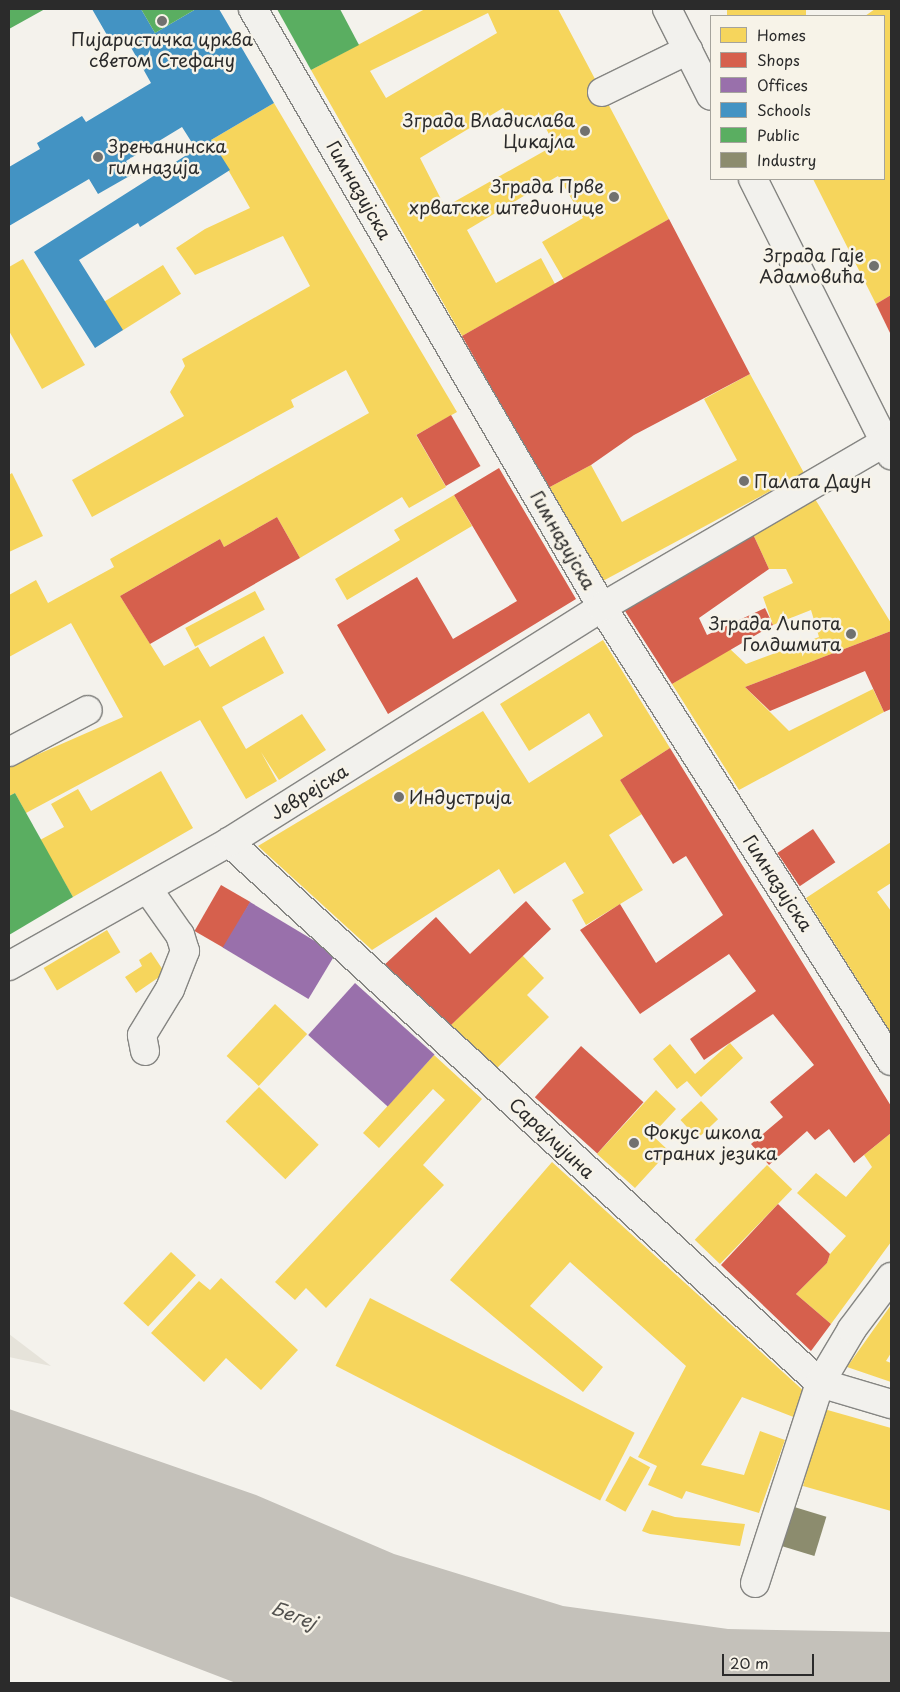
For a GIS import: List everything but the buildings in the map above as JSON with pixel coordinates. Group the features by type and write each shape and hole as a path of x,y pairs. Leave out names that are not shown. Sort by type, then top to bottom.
{"street":[{"name":"Гимназијска","path":"253,9 602,607 891,1061"},
{"path":"667,9 710,91"},
{"path":"602,92 688,50"},
{"path":"754,180 888,448"},
{"name":"Јеврејска","path":"9,966 229,842 602,607 888,448"},
{"path":"9,752 88,710"},
{"name":"Сарајлијина","path":"229,842 820,1383 891,1404"},
{"path":"145,1051 142,1035 170,989 185,951 180,935 147,888"},
{"path":"755,1583 820,1383 852,1329 891,1277"}],"shaded area":[{"path":"9,1334 51,1366 9,1357"}],"water":[{"name":"Бегеј","path":"9,1409 256,1495 394,1554 563,1606 728,1629 891,1632 891,1683 236,1683 9,1596"}],"place":[{"name":"Пијаристичка црква светом Стефану","path":"162,21"},
{"name":"Зграда Владислава Цикајла","path":"585,131"},
{"name":"Зрењанинска гимназија","path":"98,157"},
{"name":"Зграда Прве хрватске штедионице","path":"614,197"},
{"name":"Зграда Гаје Адамовића","path":"874,266"},
{"name":"Палата Даун","path":"744,481"},
{"name":"Зграда Липота Голдшмита","path":"851,634"},
{"name":"Индустрија","path":"399,797"},
{"name":"Фокус школа страних језика","path":"634,1143"}]}
